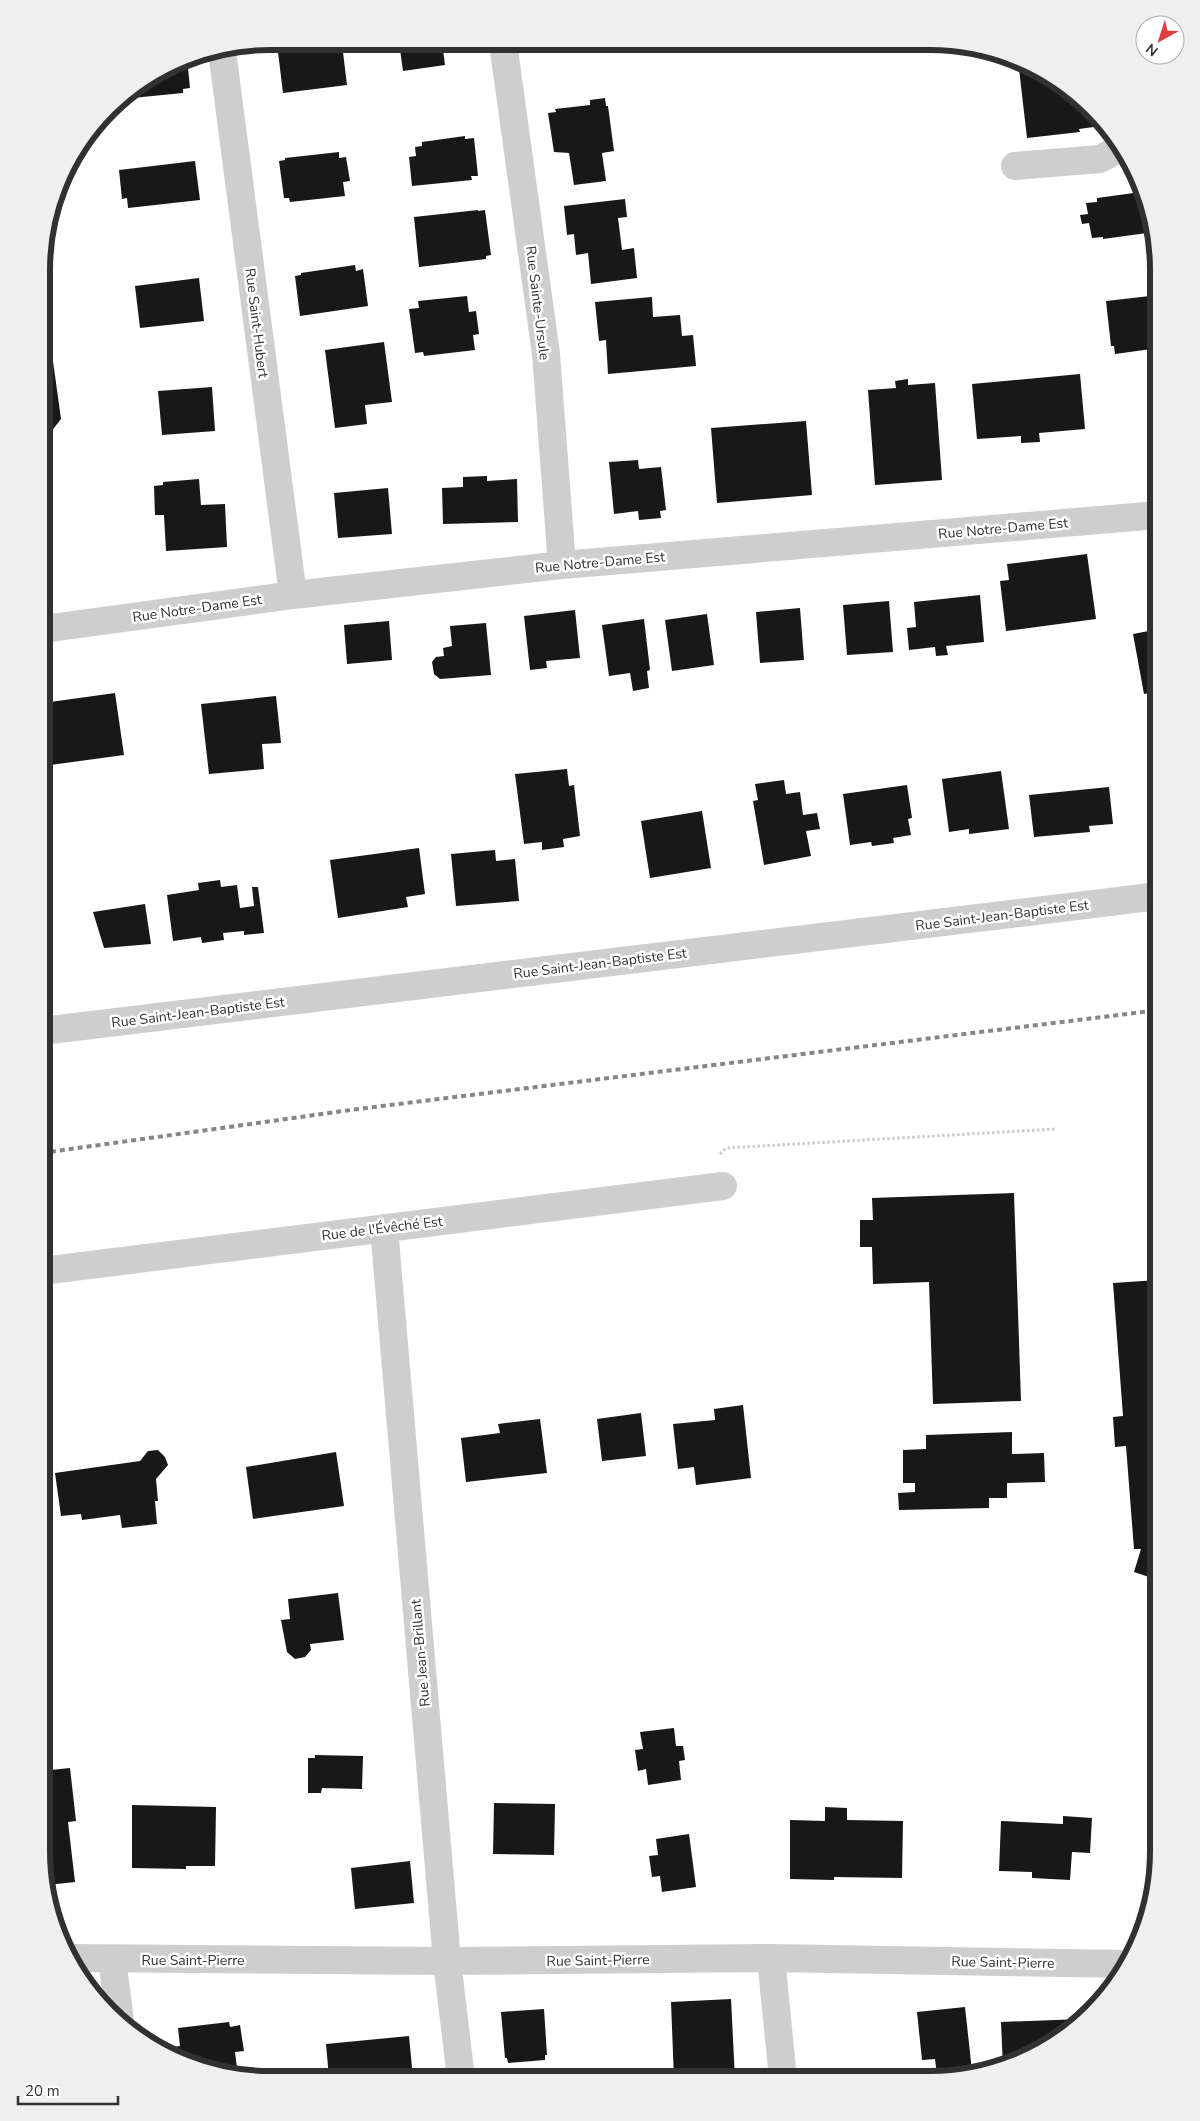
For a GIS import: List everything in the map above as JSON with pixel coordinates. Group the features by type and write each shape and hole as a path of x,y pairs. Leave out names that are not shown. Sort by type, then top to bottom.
{"street":[{"name":"Rue Sainte-Ursule","path":"503,50 546,354 562,565"},
{"name":"Rue Saint-Hubert","path":"223,55 292,595"},
{"path":"1107,139 1104,142 1046,155 1015,166 1100,160 1115,151"},
{"name":"Rue Notre-Dame Est","path":"50,628 292,595 562,565 1150,516"},
{"name":"Rue Saint-Jean-Baptiste Est","path":"50,1030 1150,897"},
{"name":"Rue de l'Évêché Est","path":"50,1270 723,1186"},
{"name":"Rue Jean-Brillant","path":"384,1228 447,1962 461,2071"},
{"name":"Rue Saint-Pierre","path":"78,1958 447,1962 771,1958 1119,1964"},
{"path":"771,1958 782,2071"},
{"path":"112,1959 119,2011"}],"path":[{"path":"684,1192 726,1148 1056,1129"}],"building":[{"path":"343,50 347,85 283,93 278,52"},
{"path":"400,50 443,50 445,65 403,71"},
{"path":"188,66 190,88 183,89 183,93 133,98 160,79"},
{"path":"1019,69 1040,79 1064,95 1086,114 1096,127 1079,129 1080,132 1027,138"},
{"path":"605,98 606,106 608,106 614,151 602,153 606,181 574,185 569,153 554,152 548,113 556,112 555,109 590,105 590,100"},
{"path":"465,136 465,139 474,138 478,176 471,176 472,180 412,186 409,157 416,156 415,147 422,146 422,142"},
{"path":"339,152 339,158 346,157 350,181 343,182 345,196 290,202 289,198 284,198 279,161 285,160 285,158"},
{"path":"195,161 200,200 128,208 127,198 122,199 119,170"},
{"path":"1136,193 1143,213 1147,233 1103,239 1103,237 1092,238 1089,223 1082,224 1080,215 1088,214 1086,203 1097,202 1097,198"},
{"path":"625,199 627,217 618,218 622,250 634,248 637,278 591,284 588,253 576,255 574,234 567,235 564,206"},
{"path":"485,210 491,255 486,256 486,259 419,267 414,217"},
{"path":"1149,250 1150,271 1147,251"},
{"path":"355,265 356,271 363,269 368,306 300,316 295,276 301,275 301,273"},
{"path":"199,278 204,321 140,328 135,286"},
{"path":"467,296 469,312 476,311 479,334 473,335 475,350 424,356 423,352 415,353 409,309 419,308 418,301"},
{"path":"1150,296 1150,349 1115,354 1114,346 1111,346 1106,301"},
{"path":"652,297 653,317 680,315 682,336 693,335 696,366 608,374 606,340 599,341 595,302"},
{"path":"50,340 61,419 50,433"},
{"path":"384,342 392,402 365,405 367,424 335,428 325,350"},
{"path":"1080,374 1085,429 1039,433 1040,442 1021,443 1021,436 977,439 972,384"},
{"path":"908,379 908,385 935,383 942,480 875,485 868,390 896,388 895,381"},
{"path":"212,387 215,431 162,435 158,391"},
{"path":"806,421 812,495 717,503 711,428"},
{"path":"638,460 639,469 661,467 666,510 660,511 661,518 639,520 638,511 614,514 609,462"},
{"path":"487,476 487,481 517,479 518,522 443,524 442,488 463,487 463,477"},
{"path":"199,479 201,505 225,504 227,547 166,551 164,515 155,515 154,486 163,485 163,482"},
{"path":"388,488 392,534 338,538 334,493"},
{"path":"1087,554 1096,619 1006,631 1000,581 1009,580 1007,564"},
{"path":"980,595 984,642 946,646 948,655 936,656 935,647 909,650 907,628 916,627 914,602"},
{"path":"889,601 893,652 847,655 843,605"},
{"path":"800,608 804,660 760,663 756,612"},
{"path":"575,610 580,658 546,661 547,668 530,670 524,616"},
{"path":"707,614 714,665 672,671 665,620"},
{"path":"644,619 650,670 647,671 649,688 633,691 630,673 609,676 602,625"},
{"path":"389,621 392,660 347,664 344,625"},
{"path":"486,623 491,675 440,679 434,674 432,662 436,657 444,656 443,648 452,646 450,626"},
{"path":"1150,631 1150,698 1149,693 1144,694 1133,634"},
{"path":"115,693 124,755 50,765 50,702"},
{"path":"276,696 281,743 262,744 264,769 209,774 201,704"},
{"path":"567,769 569,786 574,785 580,836 563,839 564,847 542,850 542,842 524,844 515,774"},
{"path":"1001,771 1009,829 969,834 969,829 949,832 942,779"},
{"path":"784,780 786,794 800,792 803,815 817,813 820,829 806,831 811,856 764,865 753,801 758,800 755,784"},
{"path":"907,785 912,818 908,819 911,835 893,838 894,843 872,846 871,842 850,845 843,794"},
{"path":"1109,787 1113,824 1089,826 1090,832 1034,837 1029,795"},
{"path":"702,811 711,868 650,878 641,821"},
{"path":"419,848 425,894 406,897 408,907 338,918 330,860"},
{"path":"495,850 496,861 515,859 519,901 456,906 451,854"},
{"path":"220,880 221,887 237,885 240,908 254,906 252,887 258,887 264,933 244,935 244,931 223,933 224,940 202,943 201,937 173,941 167,895 199,890 198,883"},
{"path":"145,904 151,944 104,948 93,912"},
{"path":"1014,1193 1021,1401 933,1404 929,1282 873,1284 872,1247 860,1247 860,1220 873,1220 872,1198"},
{"path":"1150,1281 1150,1577 1134,1572 1141,1549 1134,1549 1126,1446 1115,1447 1113,1417 1123,1416 1113,1283"},
{"path":"743,1405 751,1478 696,1485 694,1467 678,1469 673,1424 715,1420 714,1409"},
{"path":"641,1413 646,1456 602,1461 597,1419"},
{"path":"540,1419 547,1473 466,1482 461,1438 500,1433 498,1424"},
{"path":"1012,1432 1012,1454 1044,1453 1045,1482 1007,1483 1007,1498 989,1498 989,1508 899,1510 898,1493 915,1492 915,1483 903,1483 903,1450 926,1449 926,1435"},
{"path":"158,1450 165,1457 168,1465 156,1479 158,1501 155,1501 157,1524 122,1528 120,1515 82,1520 81,1514 61,1516 55,1473 140,1461 148,1451"},
{"path":"336,1452 344,1506 253,1519 246,1467"},
{"path":"338,1593 344,1640 310,1644 311,1650 305,1657 295,1659 287,1652 281,1620 290,1619 288,1599"},
{"path":"674,1728 676,1746 683,1746 685,1760 679,1761 681,1780 648,1785 646,1769 638,1771 635,1750 643,1749 640,1732"},
{"path":"315,1755 363,1756 362,1789 322,1788 321,1793 308,1793 308,1758 315,1758"},
{"path":"70,1768 76,1821 68,1822 75,1882 53,1884 50,1865 50,1770"},
{"path":"494,1803 555,1804 554,1855 493,1854"},
{"path":"132,1805 216,1807 215,1866 186,1866 186,1869 132,1868"},
{"path":"825,1807 847,1808 847,1820 903,1821 902,1878 834,1877 834,1880 790,1879 790,1820 825,1821"},
{"path":"1063,1816 1092,1818 1090,1853 1072,1852 1070,1880 1032,1878 1032,1872 999,1871 1001,1821 1063,1824"},
{"path":"689,1834 696,1887 662,1892 660,1876 652,1877 649,1856 658,1855 656,1839"},
{"path":"410,1861 414,1903 355,1909 351,1868"},
{"path":"731,1999 735,2071 674,2071 671,2002"},
{"path":"965,2007 972,2067 936,2071 935,2059 922,2060 917,2012"},
{"path":"544,2009 547,2055 545,2055 545,2060 508,2063 507,2058 505,2058 501,2012"},
{"path":"1071,2019 1040,2042 1003,2058 1001,2022"},
{"path":"229,2022 230,2027 240,2025 244,2051 235,2052 237,2068 213,2064 173,2048 180,2046 178,2028"},
{"path":"409,2036 412,2071 328,2071 326,2044"}],"railway":[{"path":"50,1152 358,1109 1150,1011"}]}
